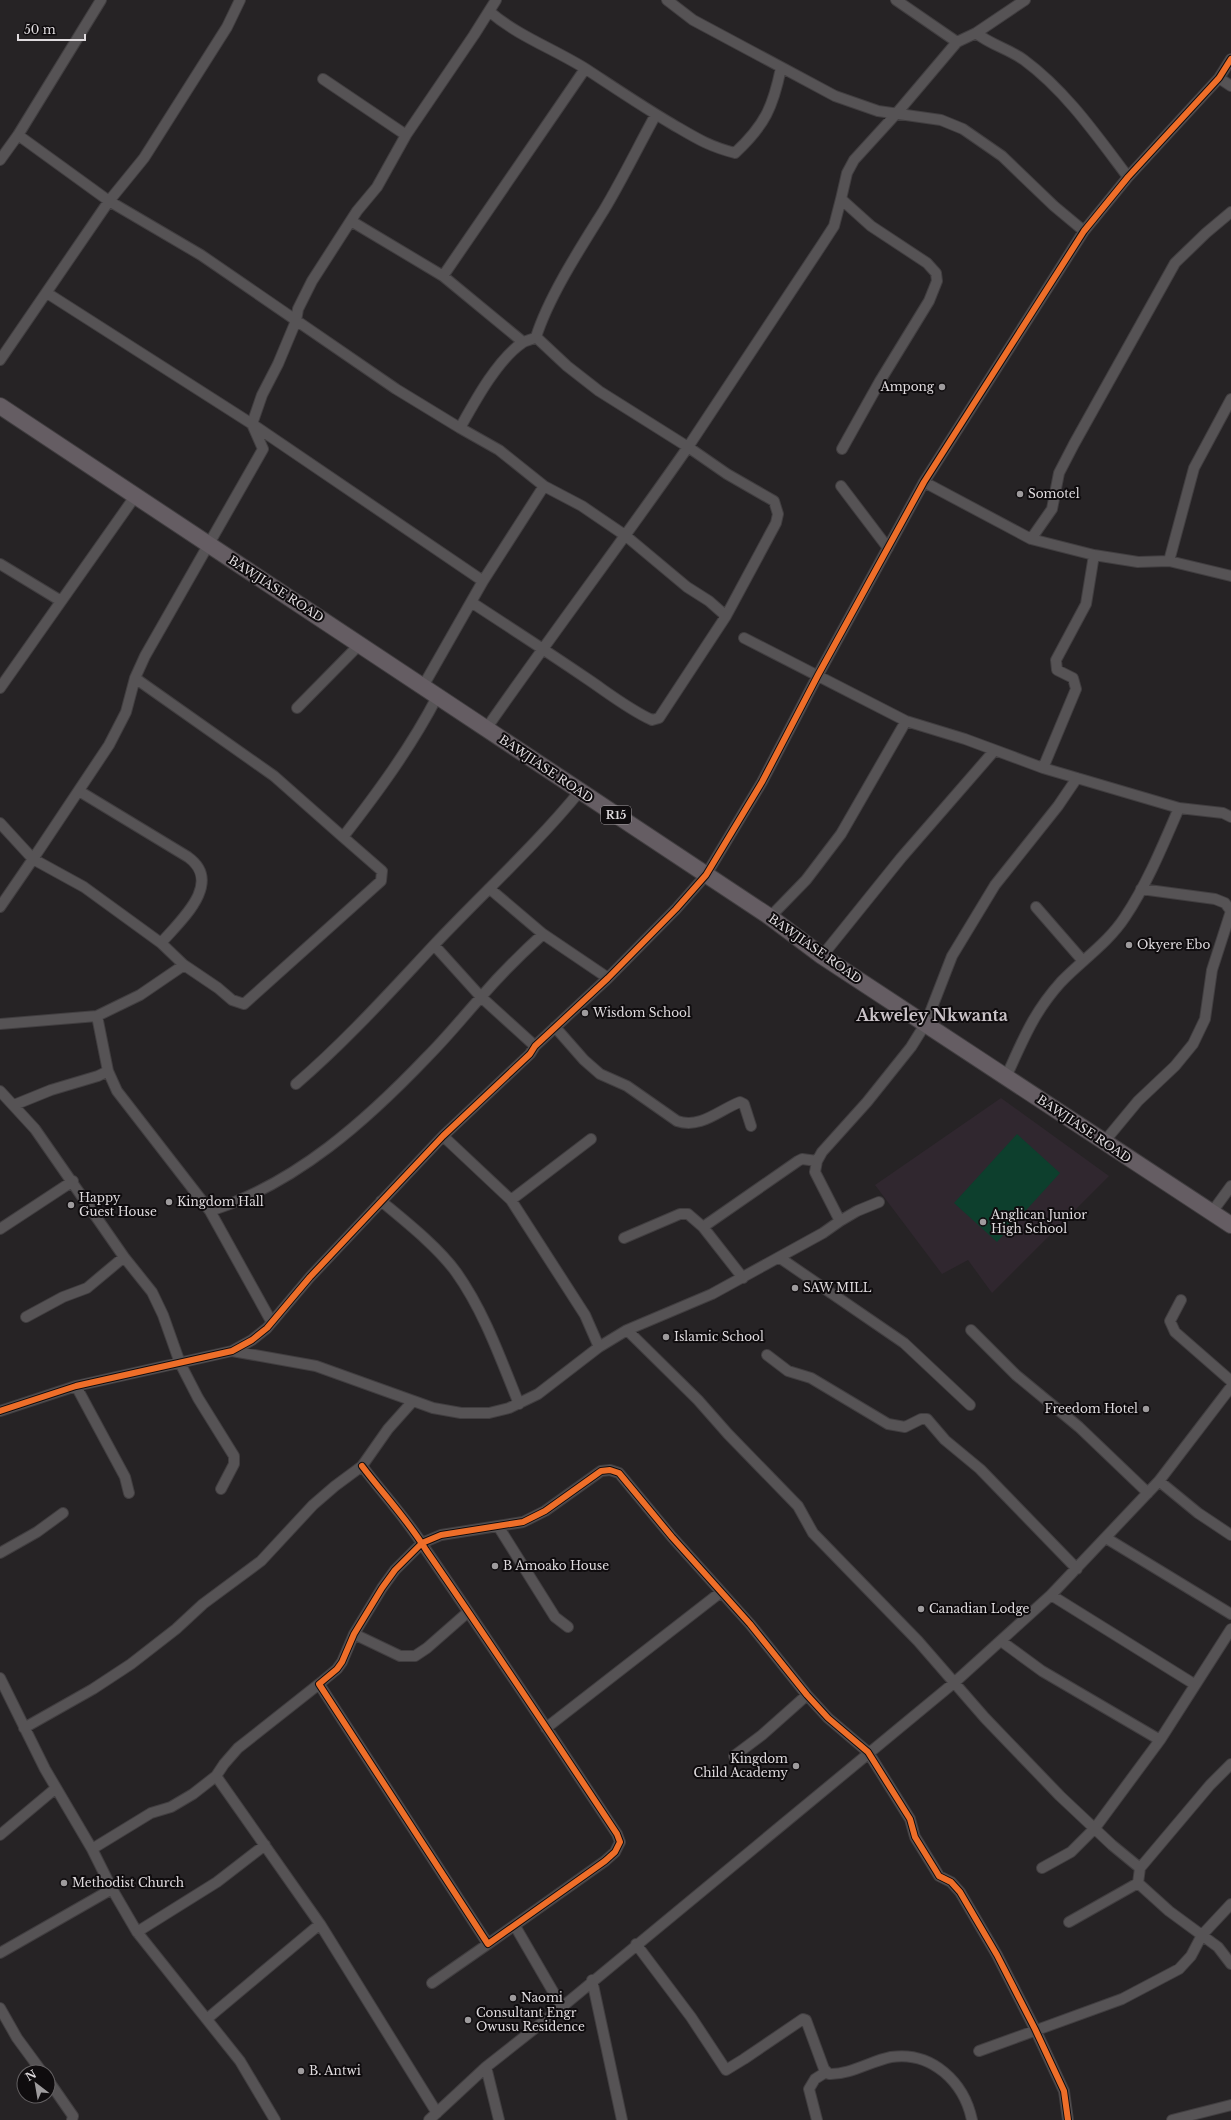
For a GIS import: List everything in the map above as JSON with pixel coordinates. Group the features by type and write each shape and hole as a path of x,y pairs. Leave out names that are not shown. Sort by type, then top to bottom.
{"main road":[{"name":"BAWJIASE ROAD","path":"0,406 136,495 208,545 360,644 422,688 770,917 822,956 1231,1225"}],"street":[{"path":"0,160 18,135 101,0"},
{"path":"0,360 47,293 108,201 144,158 227,27 240,0"},
{"path":"0,907 109,745 126,712 134,678 263,449 252,424 262,395 278,364 296,321 298,309 312,281 377,186 406,135 490,12 496,0"},
{"path":"667,0 693,20 835,96 862,107 896,114 941,120 963,129 1002,156 1054,206 1084,231"},
{"path":"896,0 957,42"},
{"path":"486,729 542,649 626,536 688,447 824,243 834,226 847,173 854,160 896,114 957,42 976,33 1025,0"},
{"path":"490,12 499,20 527,37 585,69 655,116 713,148 735,153 755,134 768,114 775,96 781,68"},
{"path":"976,33 984,40 1024,60 1050,83 1077,111 1128,177"},
{"path":"2,1407 76,1386 180,1364 232,1351 252,1340 267,1328 271,1321 381,1201 443,1136 530,1054 535,1046 554,1027 608,978 676,909 706,875 762,782 818,674 924,482 1084,231 1128,177 1219,78 1231,59"},
{"path":"443,276 585,69"},
{"path":"1219,78 1231,86"},
{"path":"323,79 406,135"},
{"path":"460,428 469,410 512,352 523,342 536,337 542,320 573,261 604,209 655,116"},
{"path":"18,135 108,201 201,255 396,389 460,428 500,450 544,486 582,506 626,536 687,587 709,600 726,616"},
{"path":"841,199 871,226 927,264 936,273 937,281 929,301 880,381 842,449"},
{"path":"1031,539 1052,509 1059,473 1074,444 1175,263 1206,233 1231,212"},
{"path":"351,222 443,276 523,342"},
{"path":"47,293 252,424 483,581"},
{"path":"472,602 621,703 652,720 659,718 726,616 776,523 776,507 774,501 727,474 688,447 599,391 567,366 536,337"},
{"path":"1169,561 1194,468 1231,399"},
{"path":"924,482 1031,539 1094,555 1138,562 1169,561 1231,576"},
{"path":"422,688 483,581 544,486"},
{"path":"841,486 888,548"},
{"path":"0,688 136,495"},
{"path":"1043,768 1076,689 1073,678 1057,670 1056,660 1086,604 1094,555"},
{"path":"0,564 62,601"},
{"path":"744,638 818,674 906,720 1043,768 1179,808 1223,813 1231,817"},
{"path":"297,708 360,644"},
{"path":"0,823 33,859 84,887 161,943 184,965 218,988 232,1000 244,1004 381,880 382,870 274,776 134,678"},
{"path":"343,837 376,795 416,735 437,697"},
{"path":"770,917 806,880 841,834 906,720"},
{"path":"822,956 901,858 994,751"},
{"path":"840,1221 815,1172 817,1161 822,1152 868,1102 911,1047 926,1023 952,956 995,885 1058,806 1077,778"},
{"path":"79,791 196,862 202,872 204,881 194,905 161,943"},
{"path":"296,1084 347,1038 434,945 523,856 580,791"},
{"path":"1006,1077 1032,1019 1061,983 1111,935 1125,917 1141,889 1179,808"},
{"path":"490,889 543,934 608,978"},
{"path":"1104,1142 1138,1102 1175,1066 1193,1044 1205,1019 1212,970 1231,911 1225,903 1214,899 1141,889"},
{"path":"1036,907 1083,961"},
{"path":"210,1211 234,1203 277,1182 323,1151 378,1104 428,1056 481,997 543,934"},
{"path":"434,945 481,997 535,1046"},
{"path":"0,1024 97,1016 140,995 184,965"},
{"path":"97,1016 108,1071 117,1091 210,1211 271,1321"},
{"path":"554,1027 584,1060 600,1074 627,1086 678,1121 686,1124 699,1122 740,1102 744,1104 751,1126"},
{"path":"14,1105 51,1090 98,1076 108,1071"},
{"path":"0,1091 36,1129 124,1257 152,1292 163,1315 180,1364 198,1398 234,1456 234,1464 220,1489"},
{"path":"443,1136 511,1200 585,1315 599,1347"},
{"path":"511,1200 591,1139"},
{"path":"703,1227 798,1161 802,1159 817,1161"},
{"path":"0,1229 73,1181"},
{"path":"1212,1212 1231,1186"},
{"path":"381,1201 414,1228 456,1272 490,1332 519,1404"},
{"path":"232,1351 316,1366 433,1408 474,1414 489,1413 519,1404 544,1390 599,1347 627,1330 688,1305 743,1278 780,1258 857,1211 879,1202"},
{"path":"624,1238 680,1214 688,1214 703,1227 743,1278"},
{"path":"26,1317 63,1297 87,1288 124,1257"},
{"path":"780,1258 904,1343 970,1406"},
{"path":"1180,1300 1170,1322 1175,1332 1231,1381"},
{"path":"627,1330 698,1400 728,1434 798,1506 813,1532 955,1682 986,1718 1039,1774 1095,1828 1140,1868"},
{"path":"971,1330 1016,1375 1078,1427 1148,1493"},
{"path":"767,1355 788,1371 811,1378 888,1424 904,1427 921,1419 928,1419 945,1440 980,1469 1077,1569"},
{"path":"76,1386 125,1477 129,1493"},
{"path":"429,2120 486,2067 562,2007 592,1980 955,1682 1001,1641 1077,1569 1159,1481 1231,1387"},
{"path":"24,1728 93,1689 149,1650 203,1604 261,1561 313,1505 362,1466 388,1429 413,1401"},
{"path":"362,1466 422,1543 617,1834 620,1842 615,1852 605,1861 516,1926 432,1983"},
{"path":"92,1848 151,1813 177,1804 193,1794 216,1776 238,1748 337,1669 342,1662 354,1634 391,1576 422,1543 441,1535 514,1525 527,1520 545,1511 601,1471 610,1470 619,1473 828,1718 868,1752 910,1819 915,1836 936,1872 939,1876 951,1882 960,1892 996,1955 1035,2030 1064,2091 1068,2120"},
{"path":"1159,1481 1198,1513 1231,1536"},
{"path":"0,1553 37,1532 63,1514"},
{"path":"498,1526 555,1617 568,1627"},
{"path":"1106,1538 1231,1614"},
{"path":"546,1728 721,1592"},
{"path":"1051,1595 1194,1684"},
{"path":"354,1634 400,1656 415,1656 432,1644 468,1612"},
{"path":"1042,1868 1071,1852 1095,1828 1160,1740 1194,1684 1231,1629"},
{"path":"1001,1641 1042,1672 1160,1740"},
{"path":"0,1678 24,1728 56,1788 92,1848 112,1889 137,1932 208,2018 240,2061 275,2120"},
{"path":"319,1684 488,1944"},
{"path":"734,1756 762,1735 807,1695"},
{"path":"1138,1883 1140,1868 1210,1786 1231,1764"},
{"path":"216,1776 320,1924 437,2113"},
{"path":"0,1835 56,1788"},
{"path":"137,1932 217,1882 265,1845"},
{"path":"1069,1922 1138,1883"},
{"path":"1138,1883 1169,1911 1218,1947 1231,1964"},
{"path":"0,1953 112,1889"},
{"path":"979,2051 1122,1999 1174,1972 1179,1969 1191,1956 1202,1935 1231,1904"},
{"path":"208,2018 320,1924"},
{"path":"516,1926 562,2007"},
{"path":"636,1944 691,2017 726,2070 803,2019 806,2020 810,2028 826,2072"},
{"path":"592,1980 622,2120"},
{"path":"0,2008 17,2038 36,2064"},
{"path":"817,2120 809,2089 815,2079 826,2072 833,2074 890,2058 906,2056 931,2063 948,2074 960,2088 972,2120"},
{"path":"486,2067 499,2120"},
{"path":"56,2091 73,2116 72,2120"},
{"path":"1172,2120 1231,2105"}],"shaded area":[{"name":"Anglican Junior High School","path":"1001,1098 1109,1176 992,1293 968,1260 942,1274 875,1185"}],"green space":[{"path":"1017,1134 1060,1173 997,1242 954,1203"}],"cycle path":[{"path":"0,1411 76,1386 232,1351 252,1340 267,1328 310,1277 443,1136 530,1054 535,1046 608,978 676,909 706,875 762,782 818,675 924,482 1084,231 1128,177 1219,78 1231,59"},
{"path":"362,1466 419,1539 426,1550 498,1656 617,1834 620,1842 615,1852 605,1861 488,1944 319,1684 337,1669 342,1662 354,1634 382,1588 395,1570 422,1543 441,1535 523,1522 545,1511 601,1471 610,1470 619,1473 672,1537 750,1624 807,1695 828,1718 868,1752 910,1819 915,1837 939,1876 951,1882 960,1892 997,1955 1035,2029 1064,2091 1068,2120"}],"place":[{"name":"Ampong","path":"942,387"},
{"name":"Somotel","path":"1020,494"},
{"name":"Okyere Ebo","path":"1129,945"},
{"name":"Wisdom School","path":"585,1013"},
{"name":"Kingdom Hall","path":"169,1202"},
{"name":"Happy Guest House","path":"71,1205"},
{"name":"Anglican Junior High School","path":"983,1222"},
{"name":"SAW MILL","path":"795,1288"},
{"name":"Islamic School","path":"666,1337"},
{"name":"Freedom Hotel","path":"1146,1409"},
{"name":"B Amoako House","path":"495,1566"},
{"name":"Canadian Lodge","path":"921,1609"},
{"name":"Kingdom Child Academy","path":"796,1766"},
{"name":"Methodist Church","path":"64,1883"},
{"name":"Naomi","path":"513,1998"},
{"name":"Consultant Engr Owusu Residence","path":"468,2020"},
{"name":"B. Antwi","path":"301,2071"}],"district":[{"name":"Akweley Nkwanta","path":"932,1015"}]}
